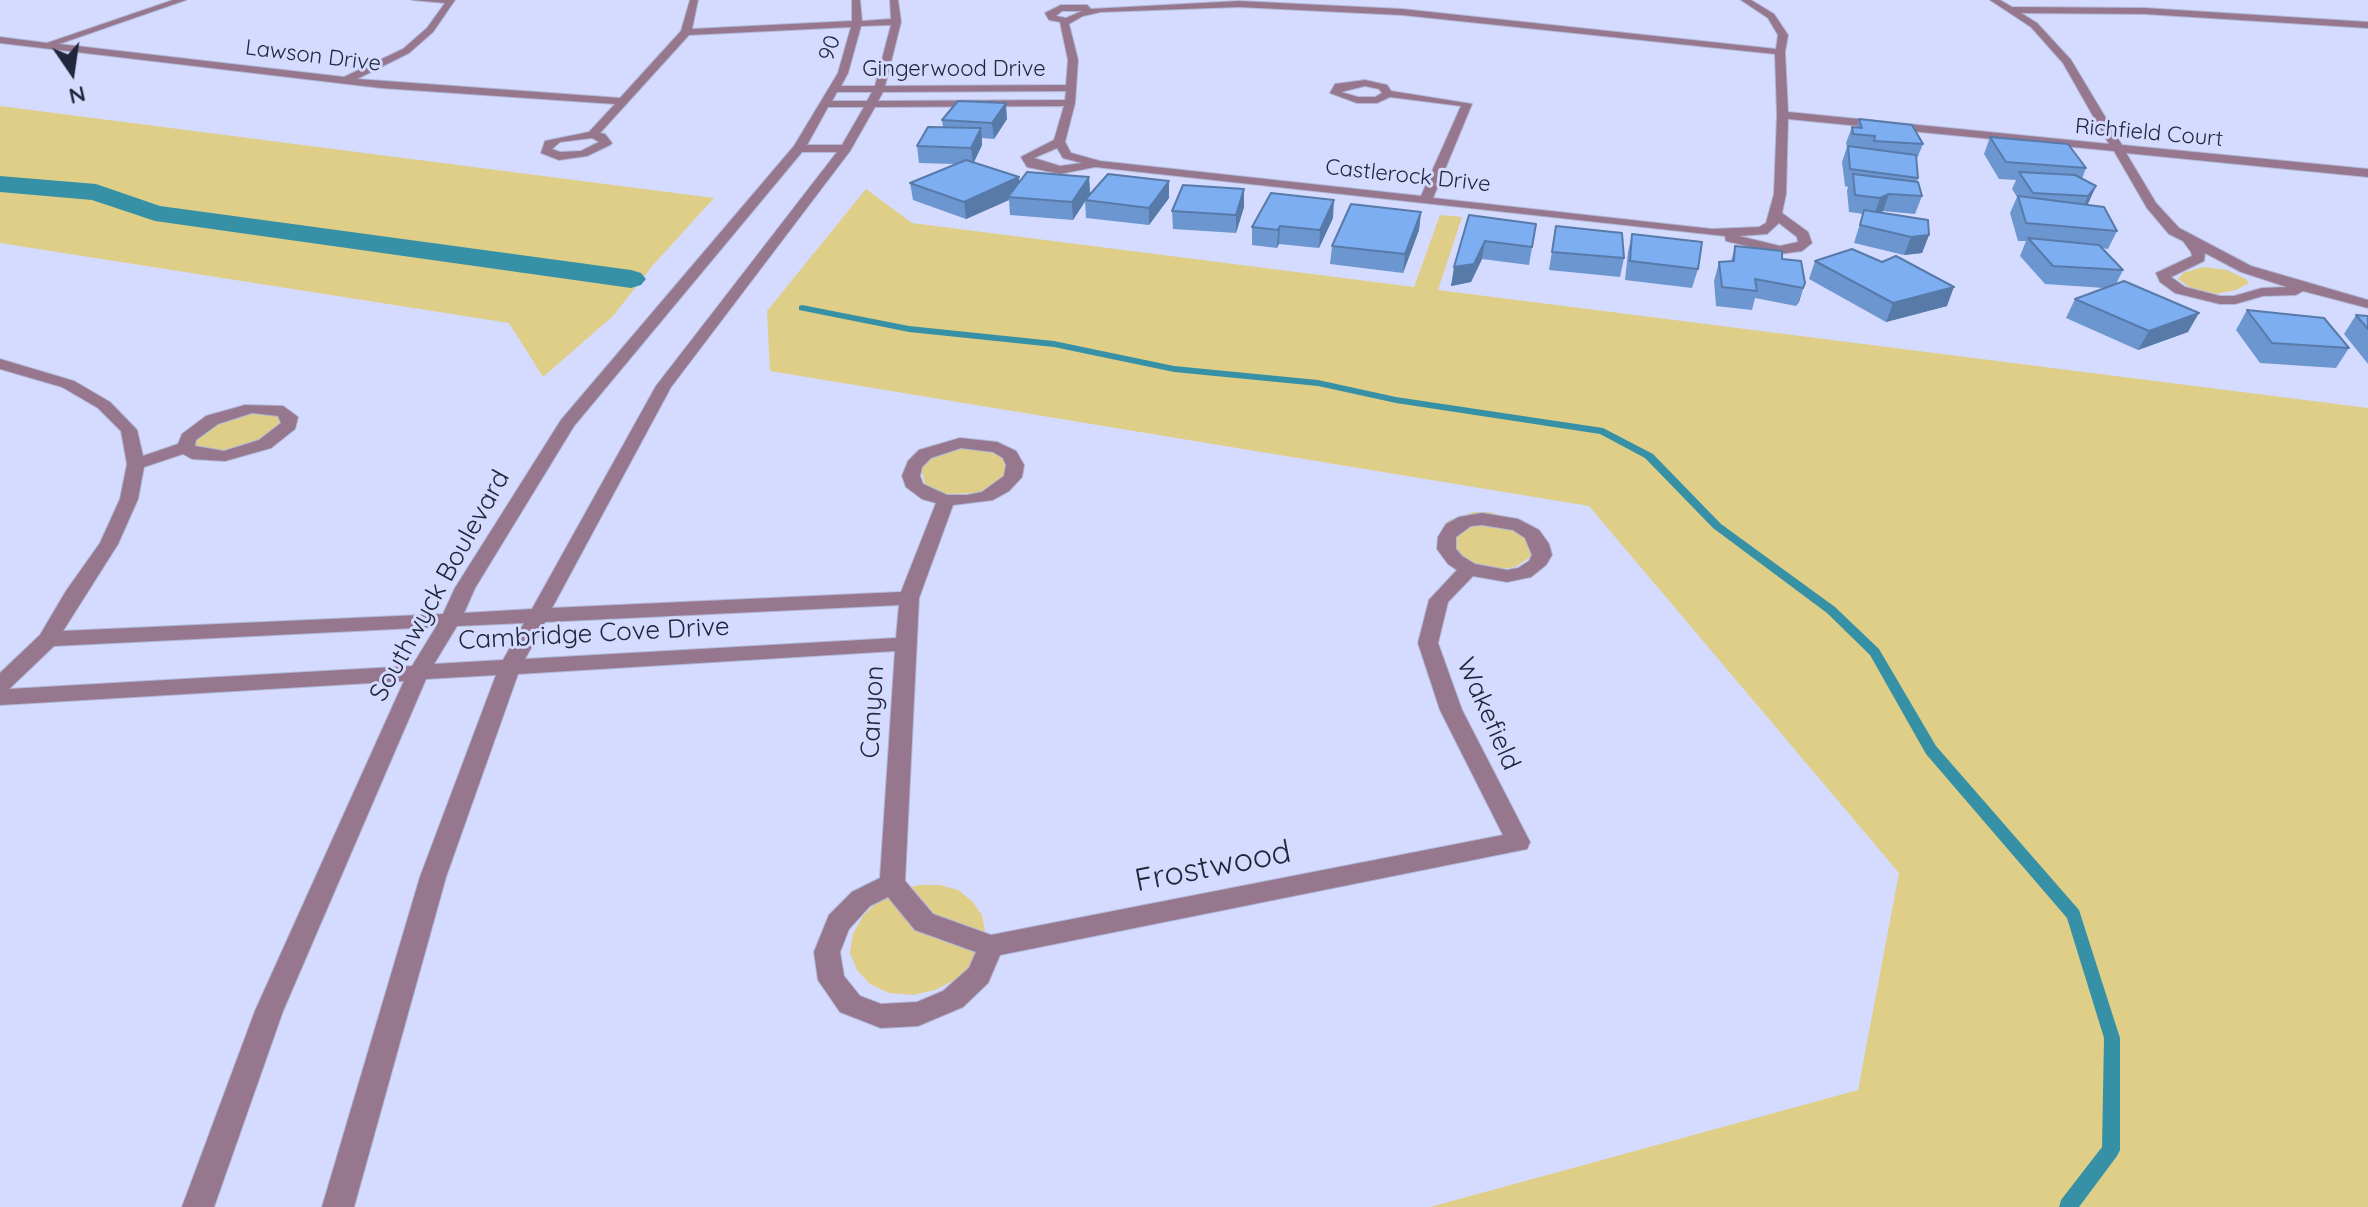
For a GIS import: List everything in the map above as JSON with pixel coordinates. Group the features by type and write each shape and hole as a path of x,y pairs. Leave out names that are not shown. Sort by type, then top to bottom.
{"street":[{"path":"44,45 182,0"},
{"path":"416,0 451,0"},
{"path":"347,80 406,51 430,30 451,0"},
{"path":"592,135 686,32 694,0"},
{"name":"90","path":"831,96 853,44 856,0"},
{"path":"1745,0 1771,16 1783,35 1780,52 1783,115 1780,194 1776,215"},
{"path":"1994,0 2040,31 2067,62 2164,222 2189,240 2246,269 2368,304"},
{"path":"1068,21 1052,18 1050,13 1070,7 1095,10 1239,4 1402,12 1780,52"},
{"path":"1059,142 1072,88 1073,60 1064,23 1095,10"},
{"path":"2012,10 2145,11 2368,25"},
{"path":"338,1207 433,877 510,667 664,386 846,149 875,96 889,60 895,11 857,19 686,32"},
{"path":"691,20 857,19"},
{"name":"Lawson Drive","path":"0,40 347,80 623,101"},
{"name":"Gingerwood Drive","path":"875,96 1072,88"},
{"path":"1388,94 1467,104 1426,200"},
{"name":"Gingerwood Drive","path":"831,96 1070,103"},
{"name":"Southwyck Boulevard","path":"198,1207 269,1011 419,672 450,621 465,588 567,424 799,148 831,96"},
{"name":"Richfield Court","path":"1783,115 2368,173"},
{"name":"Castlerock Drive","path":"1099,164 1060,170 1041,169 1031,164 1027,157 1059,142 1067,155 1099,164 1712,233 1762,231 1772,225 1776,215 1803,235 1805,243 1797,248 1761,248 1712,233"},
{"path":"799,148 846,149"},
{"path":"2189,240 2198,251 2199,258 2163,273 2171,285 2188,293 2220,300 2283,289 2324,293"},
{"path":"0,685 48,639 73,595 109,544 129,499 136,464 129,430 104,405 68,384 1,364"},
{"path":"269,408 283,411 290,417 289,425 281,435 246,452 207,457 192,454 186,447 188,438 197,428 231,412 269,408"},
{"path":"980,443 997,447 1010,455 1015,465 1013,477 1003,487 987,496 946,500 915,487 911,476 914,465 925,454 941,447 980,443"},
{"path":"136,464 186,447"},
{"name":"Canyon","path":"892,884 909,598 946,500"},
{"path":"1500,520 1518,525 1540,544 1542,555 1536,565 1524,573 1497,575 1469,569 1455,560 1447,549 1447,537 1453,528 1466,521 1500,520"},
{"name":"Wakefield","path":"1469,569 1439,600 1428,643 1451,710 1518,842"},
{"name":"Cambridge Cove Drive","path":"48,639 909,598"},
{"name":"Cambridge Cove Drive","path":"0,697 904,644"},
{"name":"Frostwood","path":"991,946 1518,842"},
{"path":"892,884 924,922 991,946 979,975 953,999 918,1014 881,1016 850,1004 831,980 827,952 838,923 861,899 892,884"}],"shaded area":[{"path":"0,106 714,198 654,264 613,316 543,377 509,323 0,243"},
{"path":"866,189 912,223 1414,287 1440,215 1462,217 1438,290 2368,408 2368,1207 1430,1207 1858,1090 1899,873 1589,506 770,371 767,311"},
{"path":"2203,267 2227,270 2249,283 2236,290 2215,294 2189,287 2178,279 2183,273"},
{"path":"240,413 279,413 287,423 249,450 194,452 191,439 198,431"},
{"path":"950,448 991,448 1007,459 1007,475 990,489 977,493 934,491 925,484 921,468 927,460"},
{"path":"1474,512 1489,512 1517,520 1535,554 1515,567 1501,569 1468,564 1440,538 1442,528 1449,520"},
{"path":"919,885 940,885 958,890 972,901 982,915 985,931 981,950 971,967 935,990 913,995 889,993 870,984 857,970 850,953 853,934 863,916 878,901 897,890"}],"building":[{"path":"958,101 1006,103 992,123 942,120"},
{"path":"1859,119 1912,125 1923,144 1874,141 1875,136 1853,134 1852,127 1862,128"},
{"path":"928,127 981,128 971,148 917,146"},
{"path":"1990,137 2068,144 2086,168 2006,162"},
{"path":"1848,146 1916,155 1918,178 1850,169"},
{"path":"966,160 1019,177 964,202 910,183"},
{"path":"1027,172 1089,177 1072,202 1008,197"},
{"path":"2019,172 2075,175 2096,186 2088,196 2033,193"},
{"path":"1108,174 1169,181 1149,208 1085,200"},
{"path":"1853,174 1918,182 1922,196 1889,194 1880,198 1855,195"},
{"path":"1183,185 1244,189 1236,215 1172,211"},
{"path":"1271,193 1334,200 1320,230 1252,227"},
{"path":"2018,196 2104,207 2117,231 2026,223"},
{"path":"1351,204 1421,212 1405,254 1332,246"},
{"path":"1864,210 1928,220 1929,235 1911,237 1860,225"},
{"path":"1469,215 1536,224 1532,247 1485,241 1474,264 1454,267"},
{"path":"1556,226 1622,233 1624,258 1552,252"},
{"path":"1632,234 1702,242 1698,269 1630,261"},
{"path":"2028,238 2099,245 2123,270 2053,266"},
{"path":"1735,246 1782,251 1782,259 1801,261 1803,288 1755,279 1757,291 1722,287 1719,262 1734,261"},
{"path":"1852,249 1882,262 1896,256 1954,287 1893,303 1815,261"},
{"path":"2124,281 2199,313 2149,331 2075,299"},
{"path":"2247,310 2324,318 2349,348 2272,343"},
{"path":"2356,315 2368,316 2368,329"}],"waterway":[{"path":"0,184 96,192 155,213 631,279"},
{"path":"802,308 909,329 1054,344 1174,369 1318,383 1396,400 1603,431 1649,456 1717,526 1831,610 1875,652 1931,750 2074,915 2112,1038 2111,1150 2068,1207"}]}
